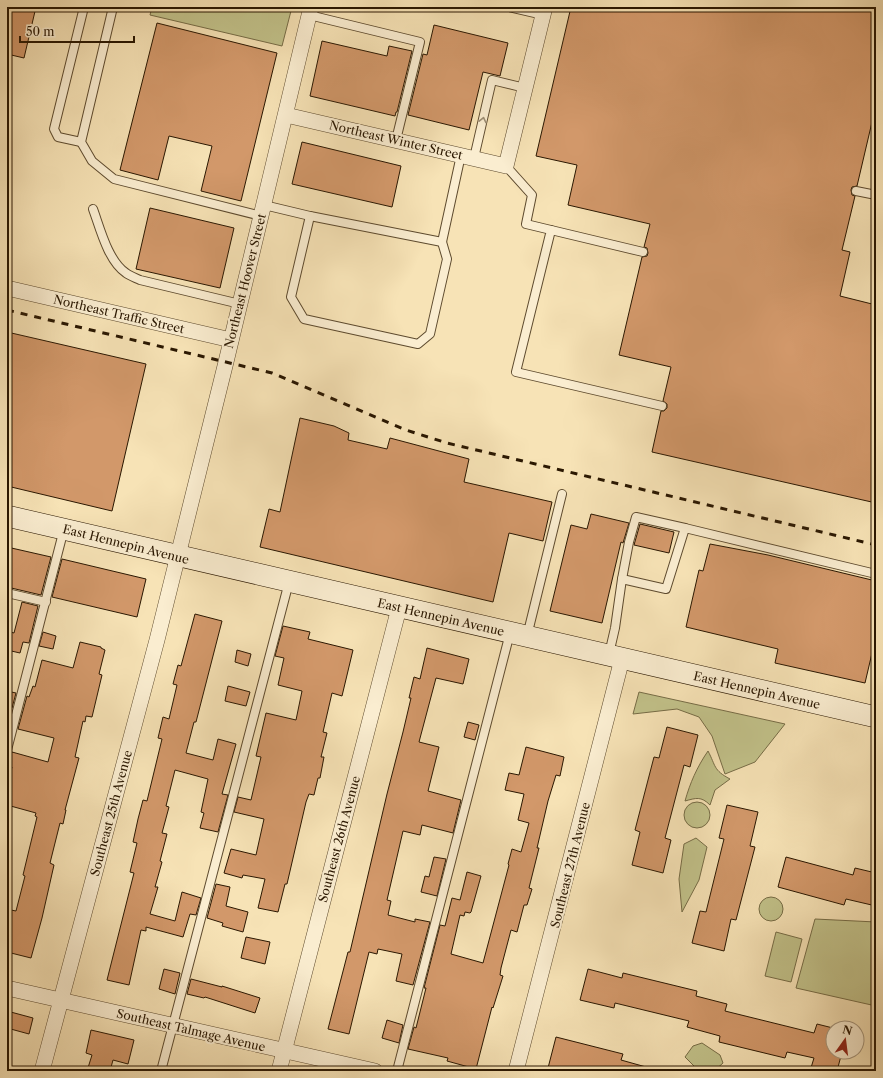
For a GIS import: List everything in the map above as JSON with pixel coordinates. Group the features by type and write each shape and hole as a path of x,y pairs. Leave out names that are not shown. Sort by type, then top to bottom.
{"main road":[{"name":"East Hennepin Avenue","path":"7,516 399,608 876,717"}],"street":[{"name":"Northeast Hoover Street","path":"178,555 310,11"},
{"path":"506,166 544,11"},
{"name":"Northeast Winter Street","path":"286,114 506,166"},
{"name":"Northeast Traffic Street","path":"7,288 231,340"},
{"name":"Southeast 25th Avenue","path":"42,1071 157,640 178,555"},
{"name":"Southeast 26th Avenue","path":"279,1071 399,608"},
{"name":"Southeast 27th Avenue","path":"516,1071 615,657"},
{"name":"Southeast Talmage Avenue","path":"7,988 375,1071"}],"lane":[{"path":"81,142 58,137 54,129 84,7"},
{"path":"113,7 81,142 92,161 114,179 262,210 310,216 442,242"},
{"path":"509,7 544,11"},
{"path":"310,11 420,42 396,140"},
{"path":"310,216 291,297 304,319 418,344 430,334 446,259 442,242 492,80 525,88"},
{"path":"506,166 532,195 526,224 643,252"},
{"path":"856,191 876,195"},
{"path":"93,209 110,254 126,273 140,280 240,304"},
{"path":"551,230 516,372 662,406"},
{"path":"397,1071 518,635 562,494"},
{"path":"615,657 615,628 622,579 636,516 876,574"},
{"path":"622,579 666,589 685,528"},
{"path":"7,750 65,529"},
{"path":"161,1071 289,582"},
{"path":"7,593 46,602"}],"green space":[{"path":"152,7 292,7 282,46 150,15"},
{"path":"639,692 785,724 755,762 725,774 712,736 699,717 677,709 633,714"},
{"path":"708,751 718,770 730,779 715,790 710,805 704,800 698,798 685,801 694,775"},
{"path":"697,802 706,806 710,815 706,824 697,828 688,824 684,815 688,806"},
{"path":"696,838 707,847 699,880 682,912 679,879 684,844"},
{"path":"771,897 779,901 783,909 779,917 771,921 763,917 759,909 763,901"},
{"path":"815,919 876,922 876,1006 796,988"},
{"path":"776,932 802,939 791,982 765,976"},
{"path":"702,1043 720,1055 723,1063 714,1071 699,1071 685,1057 693,1046"}],"building":[{"path":"7,7 36,7 24,58 7,54"},
{"path":"571,7 876,7 876,105 857,186 852,187 851,190 852,195 855,196 842,250 850,252 840,296 876,305 876,503 652,452 661,411 664,411 667,408 667,404 663,401 671,367 619,355 642,257 647,256 648,253 647,248 644,247 650,224 568,205 577,165 536,156"},
{"path":"157,23 277,53 241,201 201,191 212,146 169,136 158,180 120,170"},
{"path":"434,25 508,43 500,76 483,72 469,130 408,115 423,54 427,55"},
{"path":"322,41 387,56 389,46 412,51 395,116 310,96"},
{"path":"302,142 401,166 392,207 292,184"},
{"path":"150,208 234,228 220,288 136,269"},
{"path":"7,332 146,364 112,511 7,486"},
{"path":"300,418 334,426 349,433 348,440 387,449 390,438 469,459 464,482 552,502 543,541 509,533 493,602 260,547 269,509 280,512"},
{"path":"591,514 629,523 623,543 621,542 602,623 550,611 571,525 587,529"},
{"path":"640,524 674,532 669,553 634,545"},
{"path":"710,544 768,555 876,581 876,636 865,683 775,663 778,649 686,627 699,570 703,571"},
{"path":"7,547 51,557 41,595 7,587"},
{"path":"62,559 146,579 137,617 52,597"},
{"path":"22,602 38,606 29,643 23,642 20,653 7,650 7,631 14,633"},
{"path":"195,614 222,621 196,722 194,722 186,753 213,760 218,739 236,744 222,794 228,795 218,832 200,828 204,813 201,812 208,779 175,770 166,806 169,807 162,833 167,834 160,861 162,862 155,887 158,887 150,914 175,921 182,892 201,898 196,915 190,914 183,937 146,927 146,931 141,930 129,985 107,980 134,873 130,872 137,843 133,842 138,819 143,800 147,801 162,739 158,738 163,717 169,719 177,685 173,684 178,665 181,666"},
{"path":"283,626 310,632 308,639 353,650 342,696 332,693 323,732 327,733 321,757 324,757 320,778 318,778 314,795 309,794 306,802 287,884 285,884 278,912 258,908 265,879 243,875 242,878 224,873 231,849 256,855 264,819 234,812 238,797 251,800 261,757 256,756 266,713 296,720 302,691 278,685 284,658 275,656"},
{"path":"43,632 56,636 53,649 39,646"},
{"path":"80,642 101,647 105,650 99,674 102,675 92,717 86,716 85,722 83,721 75,757 79,758 65,810 63,824 60,823 50,863 54,865 31,958 7,952 7,925 11,910 16,911 37,817 35,816 36,813 7,805 7,786 12,767 7,766 12,752 48,762 54,738 18,729 27,696 29,697 33,686 35,687 42,660 73,668"},
{"path":"427,648 469,659 463,684 436,678 419,742 439,747 428,791 461,800 453,833 422,825 420,835 403,831 387,900 391,901 388,915 415,922 415,919 430,922 413,985 396,981 402,954 378,949 377,954 369,952 349,1034 328,1029 348,952 350,952 411,698 409,698 414,677 420,679"},
{"path":"237,650 251,654 248,666 235,662"},
{"path":"228,686 250,692 246,706 225,701"},
{"path":"7,691 16,693 12,708 7,706"},
{"path":"468,722 479,725 475,740 464,737"},
{"path":"667,727 698,735 690,767 684,765 665,838 671,840 663,873 632,865 640,832 635,830 654,757 659,758"},
{"path":"526,747 564,757 560,776 556,775 548,801 537,848 539,848 529,888 532,889 527,905 524,905 517,932 511,930 501,968 500,975 503,976 493,1008 492,1007 476,1069 447,1061 448,1058 408,1049 414,1027 416,1028 426,988 424,988 440,925 445,926 452,898 460,900 467,872 481,876 471,912 465,912 464,916 460,915 451,954 483,963 512,849 521,852 529,823 518,820 524,794 505,790 509,773 519,775"},
{"path":"727,805 758,812 750,846 755,847 736,920 731,919 724,951 692,943 700,911 706,912 724,839 719,838"},
{"path":"434,857 446,859 437,896 421,892 425,876 429,877"},
{"path":"786,857 853,875 855,868 876,873 876,906 846,899 844,905 778,887"},
{"path":"216,884 230,887 226,906 248,912 243,932 222,926 223,923 207,918"},
{"path":"246,937 270,942 265,964 241,958"},
{"path":"164,969 180,973 175,994 159,989"},
{"path":"588,969 622,978 623,973 697,991 696,996 727,1004 725,1011 814,1033 817,1024 825,1026 825,1060 840,1060 837,1071 810,1071 814,1058 787,1052 785,1058 719,1042 720,1036 687,1027 689,1021 615,1003 614,1008 580,1000"},
{"path":"191,979 222,986 260,998 255,1013 205,997 187,994"},
{"path":"7,1011 33,1018 29,1034 7,1028"},
{"path":"387,1020 403,1025 399,1043 382,1038"},
{"path":"91,1030 134,1040 128,1064 113,1060 110,1071 87,1071 92,1055 86,1053"},
{"path":"556,1037 623,1054 621,1060 646,1067 645,1071 562,1071 548,1068"}],"railway":[{"path":"7,310 272,373 406,430 447,443 876,545"}]}
